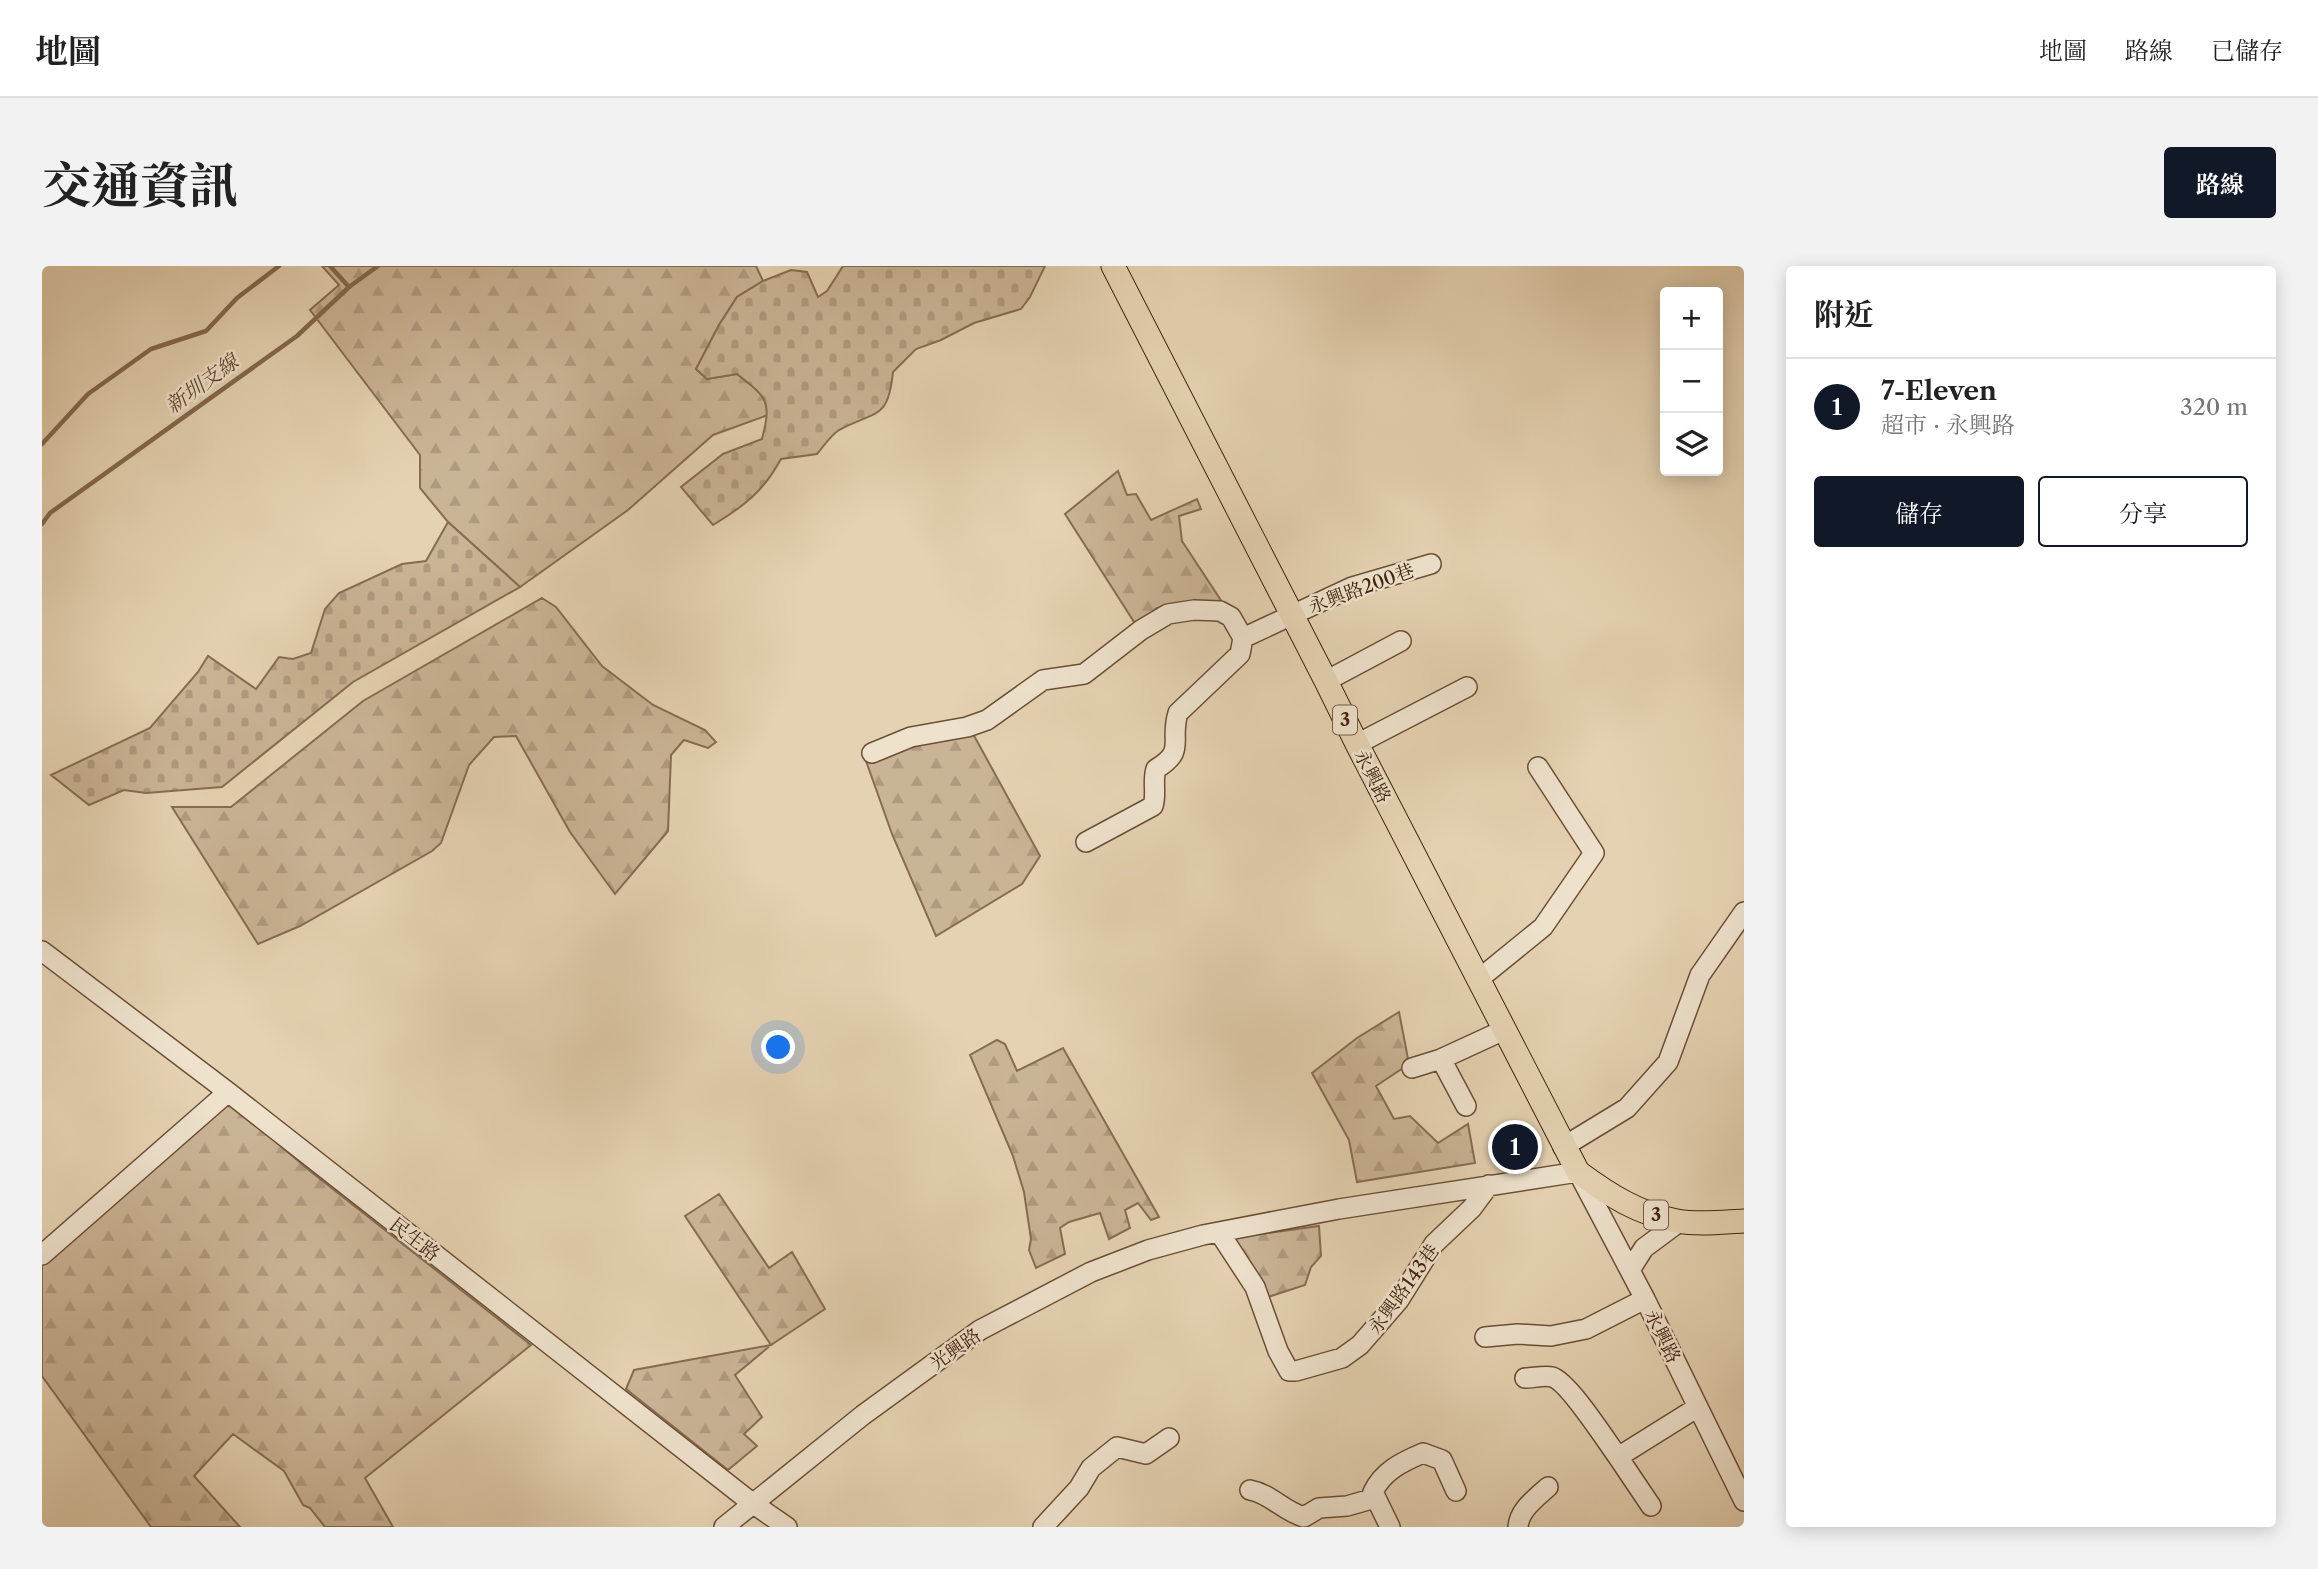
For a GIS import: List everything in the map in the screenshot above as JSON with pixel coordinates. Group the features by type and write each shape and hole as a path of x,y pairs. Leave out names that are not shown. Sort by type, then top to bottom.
{"main road":[{"name":"永興路","path":"1113,266 1578,1172"},
{"name":"3","path":"1578,1172 1606,1193 1634,1208 1679,1222 1744,1221"}],"street":[{"name":"永興路200巷","path":"1243,639 1352,587 1431,564"},
{"path":"872,753 911,737 967,727 986,720 1043,680 1084,674 1168,614 1194,610 1220,611 1231,617 1243,639 1240,654 1178,713 1174,726 1176,750 1170,760 1156,769 1153,779 1156,797 1153,806 1086,842"},
{"path":"1326,681 1401,641"},
{"path":"1357,744 1467,687"},
{"path":"1479,979 1543,927 1594,853 1538,767"},
{"path":"1563,1147 1626,1108 1668,1062 1700,975 1744,912"},
{"name":"民生路","path":"42,951 228,1092 752,1503 787,1527"},
{"path":"1412,1068 1441,1059 1504,1030"},
{"path":"1441,1059 1466,1107"},
{"path":"42,1255 228,1092"},
{"path":"1219,1232 1339,1209 1578,1172"},
{"name":"永興路","path":"1578,1172 1645,1299 1744,1501"},
{"name":"永興路143巷","path":"1219,1232 1255,1287 1289,1371 1296,1370 1342,1358 1360,1345 1393,1308 1434,1244 1472,1208 1489,1185"},
{"path":"1630,1270 1644,1248 1679,1222"},
{"name":"光興路","path":"724,1527 863,1415 980,1331 1091,1272 1148,1250 1219,1232"},
{"path":"1485,1337 1518,1334 1551,1336 1586,1329 1645,1299"},
{"path":"1525,1378 1553,1377 1562,1383 1590,1417 1651,1506"},
{"path":"1618,1457 1698,1407"},
{"path":"1043,1527 1079,1488 1091,1468 1117,1447 1146,1454 1169,1438"},
{"path":"1390,1527 1373,1492 1384,1474 1423,1453 1443,1460 1456,1491"},
{"path":"1518,1527 1518,1519 1531,1502 1548,1487"},
{"path":"1250,1490 1265,1493 1291,1513 1304,1517 1319,1508 1347,1506 1375,1498"}],"green space":[{"path":"322,266 756,266 763,281 737,297 696,369 707,379 737,374 764,395 768,415 713,435 628,510 520,587 448,522 420,488 420,455 310,310 339,285"},
{"path":"843,266 1045,266 1021,309 974,323 916,349 893,372 888,399 878,412 839,430 817,454 781,459 767,481 752,497 713,525 681,487 723,454 762,439 767,416 765,401 761,395 737,374 707,379 696,369 737,297 763,281 791,270 807,272 818,297 827,291"},
{"path":"1118,471 1127,495 1136,494 1151,520 1197,499 1201,509 1179,516 1182,541 1222,602 1157,608 1136,625 1065,514"},
{"path":"448,522 520,587 353,682 222,787 146,793 124,790 89,805 51,775 150,728 198,672 208,656 256,689 279,657 293,659 311,653 325,609 339,593 402,564 426,561"},
{"path":"542,598 556,607 602,666 653,705 705,730 716,742 708,748 684,740 671,755 668,831 615,894 570,832 516,736 494,737 469,765 441,843 432,851 300,926 258,944 172,807 231,807 363,701"},
{"path":"972,732 1040,856 1022,884 936,936 892,834 866,761 919,743"},
{"path":"1399,1012 1409,1064 1376,1086 1394,1119 1410,1116 1438,1143 1468,1124 1475,1163 1357,1182 1349,1140 1312,1073 1357,1038"},
{"path":"997,1040 1005,1044 1017,1071 1063,1048 1159,1217 1151,1220 1138,1203 1125,1210 1130,1228 1109,1239 1100,1213 1069,1222 1060,1228 1065,1254 1036,1268 1029,1250 1031,1239 1024,1192 1013,1156 970,1055"},
{"path":"228,1101 310,1171 531,1345 365,1478 393,1527 325,1527 310,1508 303,1505 284,1471 233,1434 194,1476 240,1527 151,1527 42,1376 42,1263"},
{"path":"719,1194 769,1268 792,1252 825,1309 771,1345 685,1216"},
{"path":"1319,1226 1321,1256 1311,1267 1305,1285 1268,1297 1233,1238"},
{"path":"771,1345 735,1375 762,1417 744,1434 757,1446 728,1470 626,1389 634,1370"}],"waterway":[{"path":"42,444 88,394 151,349 206,331 237,298 279,266"},
{"path":"330,266 349,287"},
{"name":"新圳支線","path":"42,524 50,513 297,336 349,287 378,266"}],"place":[{"name":"7-Eleven","path":"1515,1147"}]}
